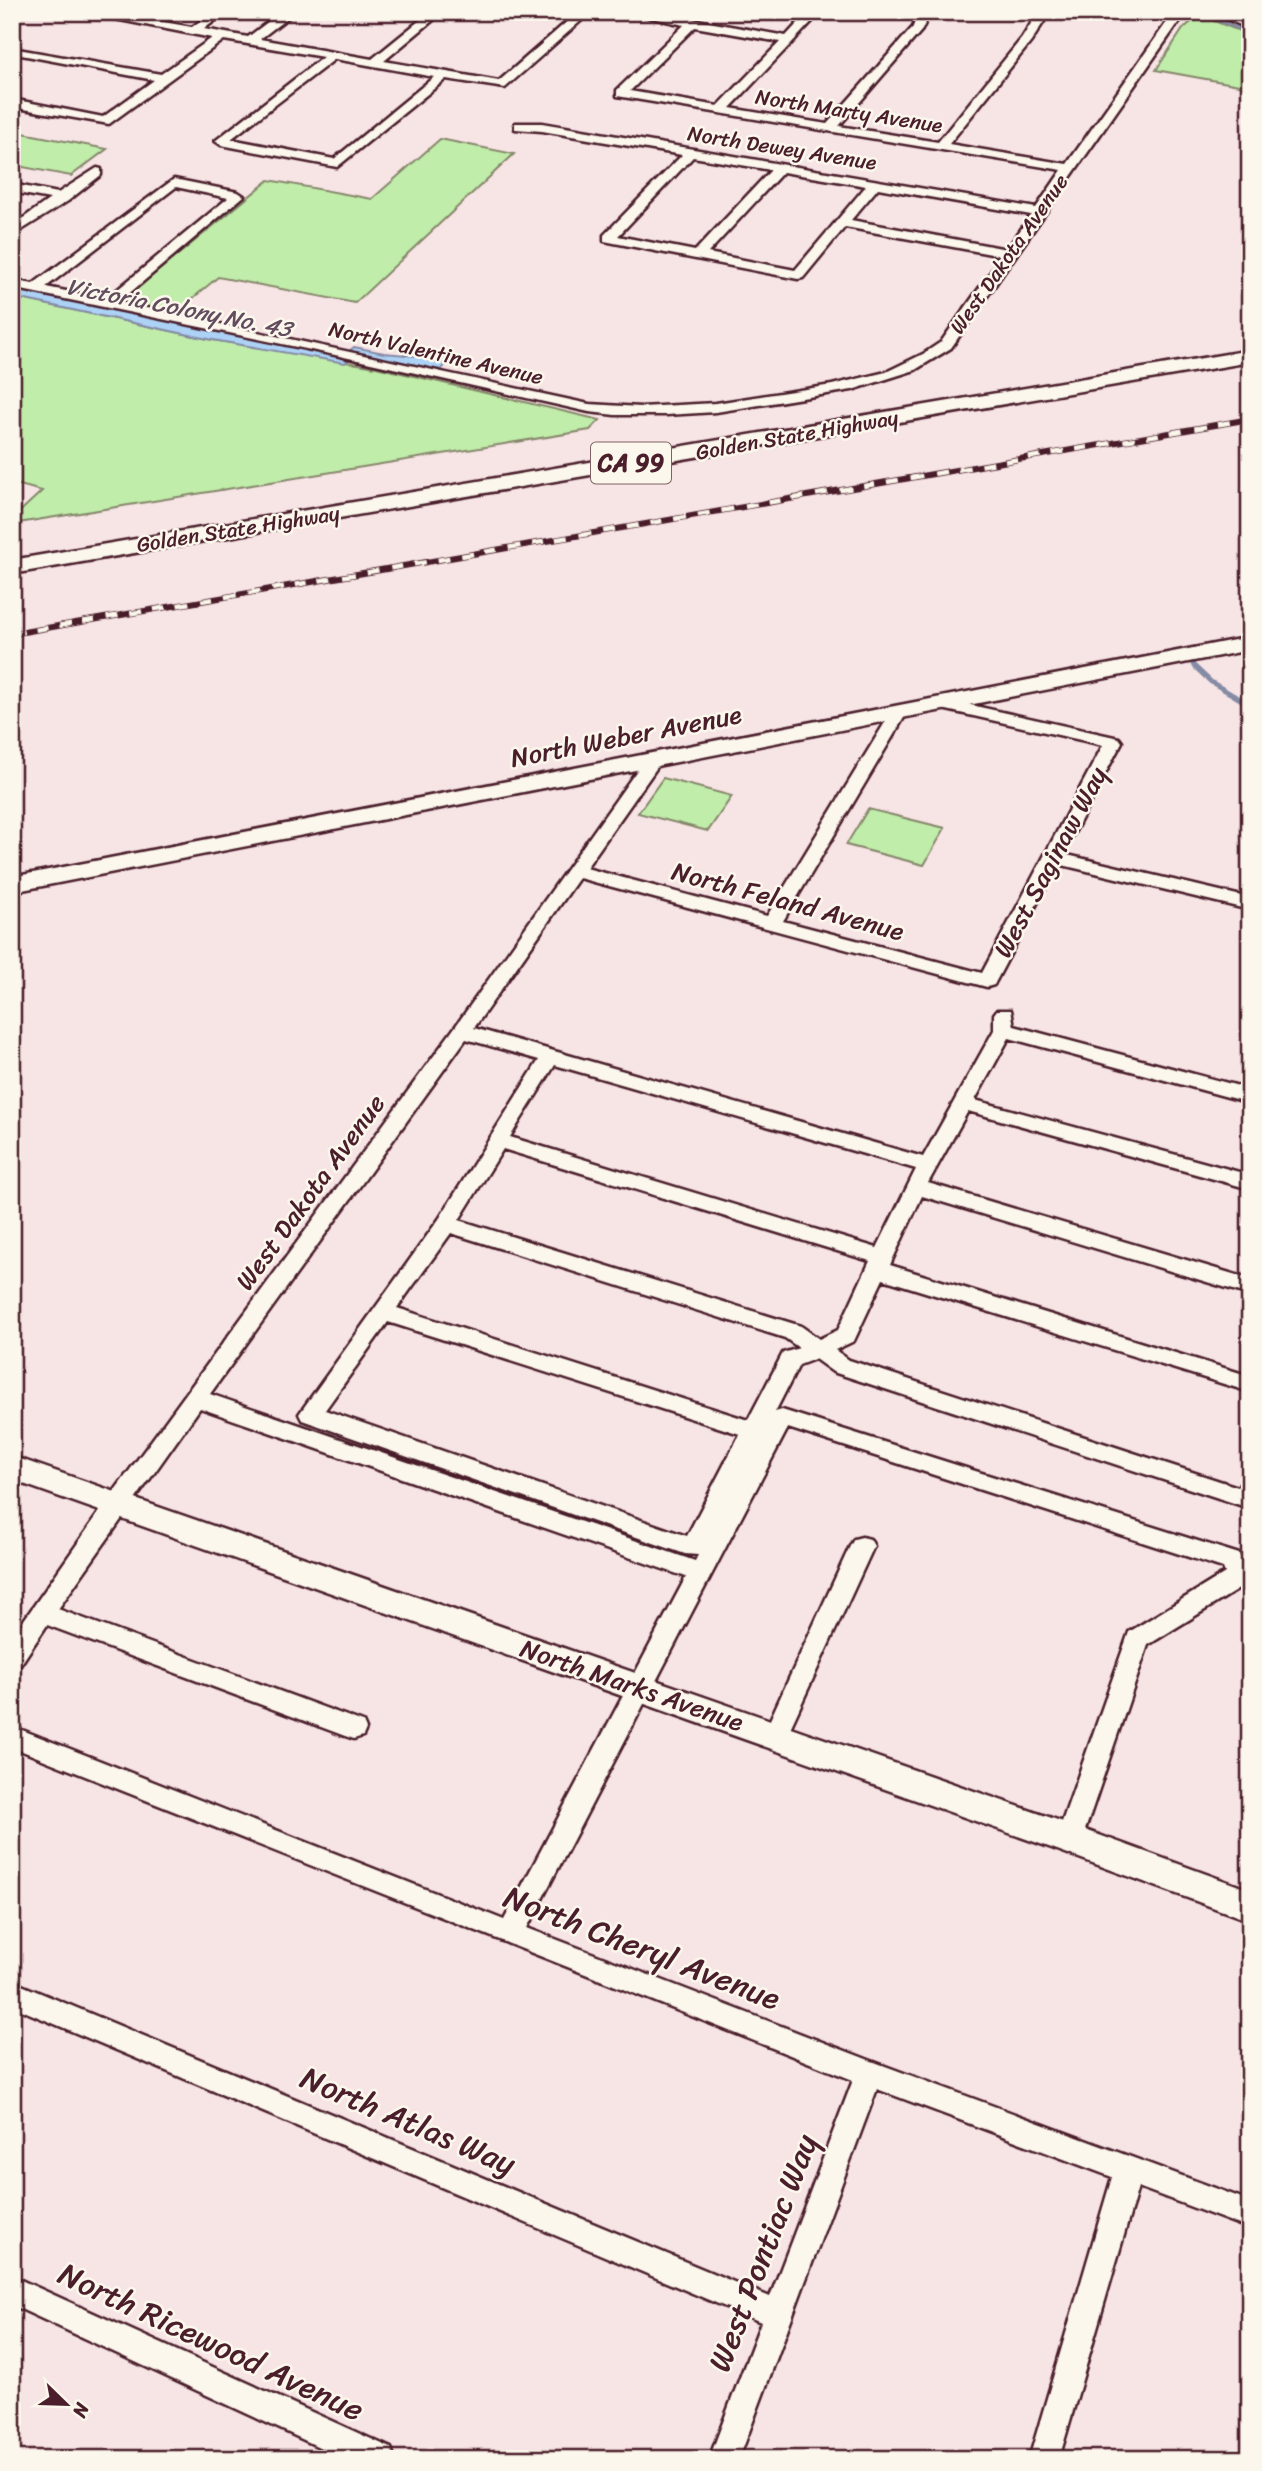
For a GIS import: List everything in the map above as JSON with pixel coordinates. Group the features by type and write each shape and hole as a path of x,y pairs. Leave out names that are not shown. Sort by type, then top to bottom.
{"highway":[{"name":"Golden State Highway","path":"12,546 1250,338"},
{"name":"Golden State Highway","path":"12,567 1250,356"}],"main road":[{"name":"North Weber Avenue","path":"12,885 1250,643"},
{"name":"North Marks Avenue","path":"12,1468 1069,1839 1250,1906"}],"street":[{"path":"85,12 113,14 220,37 502,85 585,12"},
{"path":"193,32 220,12"},
{"path":"250,41 289,12"},
{"path":"374,63 437,12"},
{"path":"632,12 790,40"},
{"path":"722,110 815,12"},
{"path":"830,128 918,28 924,12"},
{"path":"941,146 1027,40 1044,12"},
{"name":"West Dakota Avenue","path":"771,400 884,378 917,365 946,345 1180,12"},
{"path":"1216,12 1250,26"},
{"name":"North Marty Avenue","path":"692,23 621,93 1070,168"},
{"path":"12,103 105,121 220,37"},
{"path":"16,51 163,78"},
{"path":"332,56 220,141 337,163 443,75"},
{"name":"North Dewey Avenue","path":"519,126 542,127 1039,212"},
{"path":"690,153 609,238 798,275 876,183"},
{"path":"699,255 780,168"},
{"path":"16,226 63,198 97,172"},
{"path":"35,289 174,183 238,196 109,304"},
{"path":"12,188 63,198"},
{"path":"844,223 1010,254"},
{"name":"North Valentine Avenue","path":"12,284 589,408 620,412 683,412 771,400"},
{"name":"West Saginaw Way","path":"939,703 1113,742 987,981"},
{"path":"772,924 901,710"},
{"name":"West Dakota Avenue","path":"12,1657 118,1503 463,1031 653,760"},
{"path":"1051,857 1250,904"},
{"name":"North Feland Avenue","path":"576,871 987,981"},
{"path":"551,1056 446,1224 310,1413 693,1547 791,1359 817,1350 846,1335 916,1187 930,1166 1004,1022 1250,1096"},
{"path":"463,1031 930,1166"},
{"path":"962,1103 1250,1182"},
{"path":"499,1140 1250,1384"},
{"path":"916,1187 1250,1287"},
{"path":"446,1224 793,1332 841,1366 1246,1499 1250,1486"},
{"path":"383,1312 754,1430"},
{"path":"194,1397 702,1573"},
{"path":"510,1934 642,1689 782,1418 1231,1561 1239,1577 1138,1639 1069,1839"},
{"path":"775,1735 862,1546"},
{"path":"44,1614 354,1729"},
{"name":"North Cheryl Avenue","path":"12,1736 869,2073 1250,2215"},
{"name":"North Atlas Way","path":"12,1993 776,2314"},
{"name":"West Pontiac Way","path":"724,2459 776,2314 869,2073"},
{"path":"1044,2459 1129,2169"},
{"name":"North Ricewood Avenue","path":"12,2290 380,2459"}],"green space":[{"path":"1199,15 1250,35 1250,87 1156,70 1183,29"},
{"path":"12,131 107,149 71,176 12,165"},
{"path":"440,139 514,154 355,303 218,277 173,315 130,306 123,300 269,180 372,199"},
{"path":"12,297 213,340 376,367 600,420 590,430 12,524 12,519 42,491 12,483"},
{"path":"663,778 732,796 708,831 638,813"},
{"path":"868,809 945,828 924,865 846,845"}],"water":[{"path":"12,287 351,357 345,363 213,340 12,297"},
{"path":"354,347 384,353 451,359 441,370 348,352"}],"waterway":[{"path":"1205,15 1250,33"},
{"path":"1193,665 1211,682 1250,705"}],"railway":[{"path":"12,634 1250,419"}],"water label":[{"name":"Victoria Colony No. 43","path":"179,308"}]}
